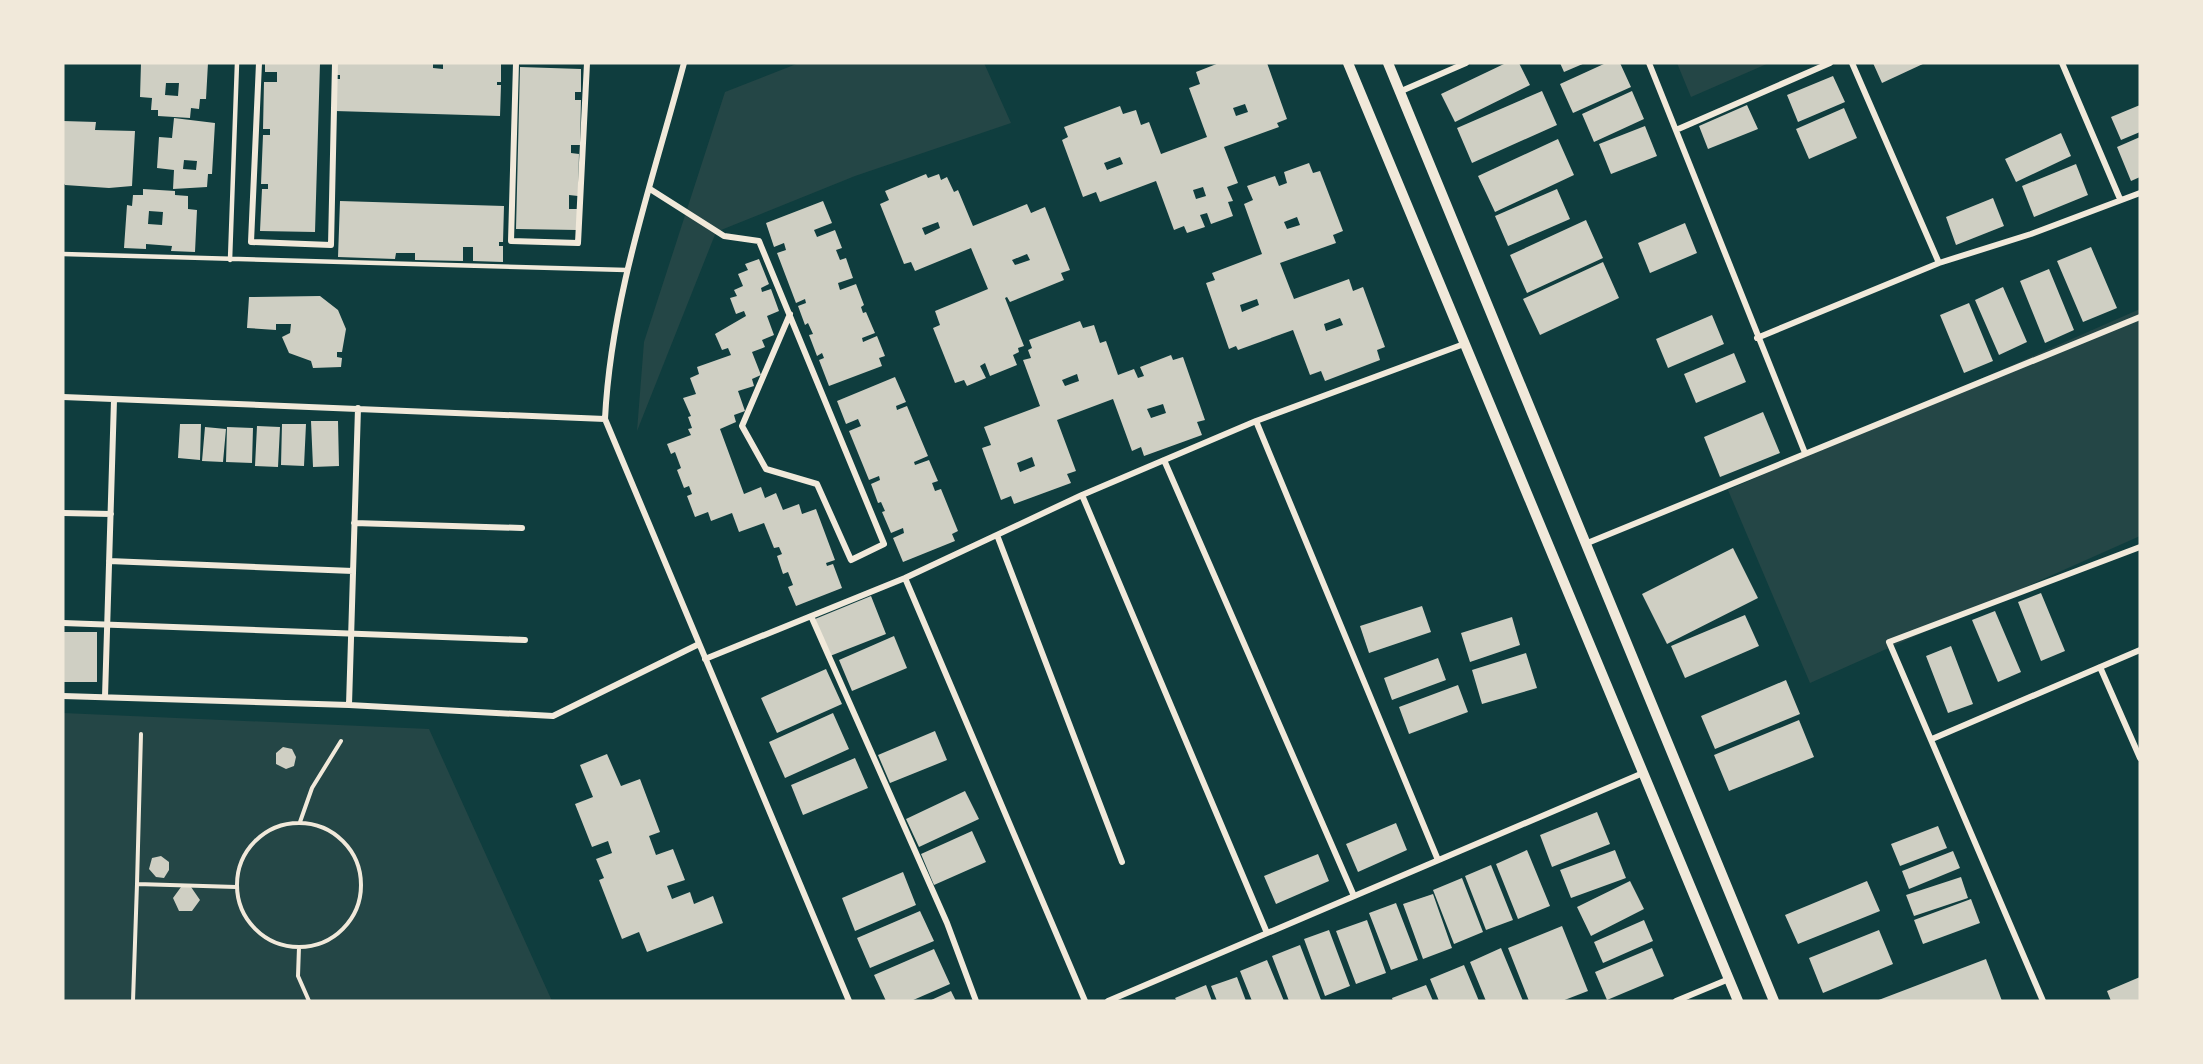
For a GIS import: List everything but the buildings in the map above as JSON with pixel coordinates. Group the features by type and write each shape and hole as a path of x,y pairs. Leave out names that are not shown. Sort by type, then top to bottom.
{"street":[{"path":"259,63 251,242 331,245 335,63"},
{"path":"516,63 512,242 578,243 587,63"},
{"path":"684,63 626,270 607,366 605,418 849,1001"},
{"path":"1348,63 1738,1001"},
{"path":"1388,63 1774,1001"},
{"path":"1400,92 1466,63"},
{"path":"1649,63 1757,338 1805,453"},
{"path":"1676,130 1830,63"},
{"path":"1852,63 1939,263"},
{"path":"2062,63 2120,200"},
{"path":"650,189 724,237 759,242 790,314 884,544 851,560 817,484 766,469 742,426 790,314"},
{"path":"1757,338 1939,263 2031,234 2140,194"},
{"path":"1586,544 2140,317"},
{"path":"705,659 905,578 1083,495 1256,421 1464,344"},
{"path":"63,397 605,418"},
{"path":"105,697 114,400"},
{"path":"349,705 358,408"},
{"path":"1256,421 1438,860"},
{"path":"1164,460 1354,896"},
{"path":"1083,495 1267,933"},
{"path":"63,513 111,514"},
{"path":"354,523 522,528"},
{"path":"997,535 1122,862"},
{"path":"2043,1001 1889,642 2140,547"},
{"path":"109,561 353,571"},
{"path":"905,578 1085,1001"},
{"path":"811,616 947,923 976,1001"},
{"path":"63,623 525,640"},
{"path":"63,696 349,705 553,716 699,644"},
{"path":"1932,739 2140,650"},
{"path":"2100,667 2140,758"},
{"path":"1108,1001 1643,773"},
{"path":"1676,1001 1730,979"}],"lane":[{"path":"230,260 237,63"},
{"path":"63,254 626,270"}],"path":[{"path":"133,1001 141,734"},
{"path":"300,822 312,788 341,741"},
{"path":"300,822 320,825 338,836 351,851 360,869 361,890 356,910 345,927 329,940 310,947 288,947 268,940 251,926 241,908 236,887 238,867 247,848 261,834 280,825 300,822"},
{"path":"137,884 236,887"},
{"path":"299,947 298,976 309,1001"}],"shaded area":[{"path":"799,63 984,63 1011,123 855,176 716,232 637,431 644,342 725,92"},
{"path":"1677,63 1769,63 1691,97"},
{"path":"2140,309 2140,536 1810,683 1728,490"},
{"path":"63,713 429,729 552,1001 63,1001"}]}
